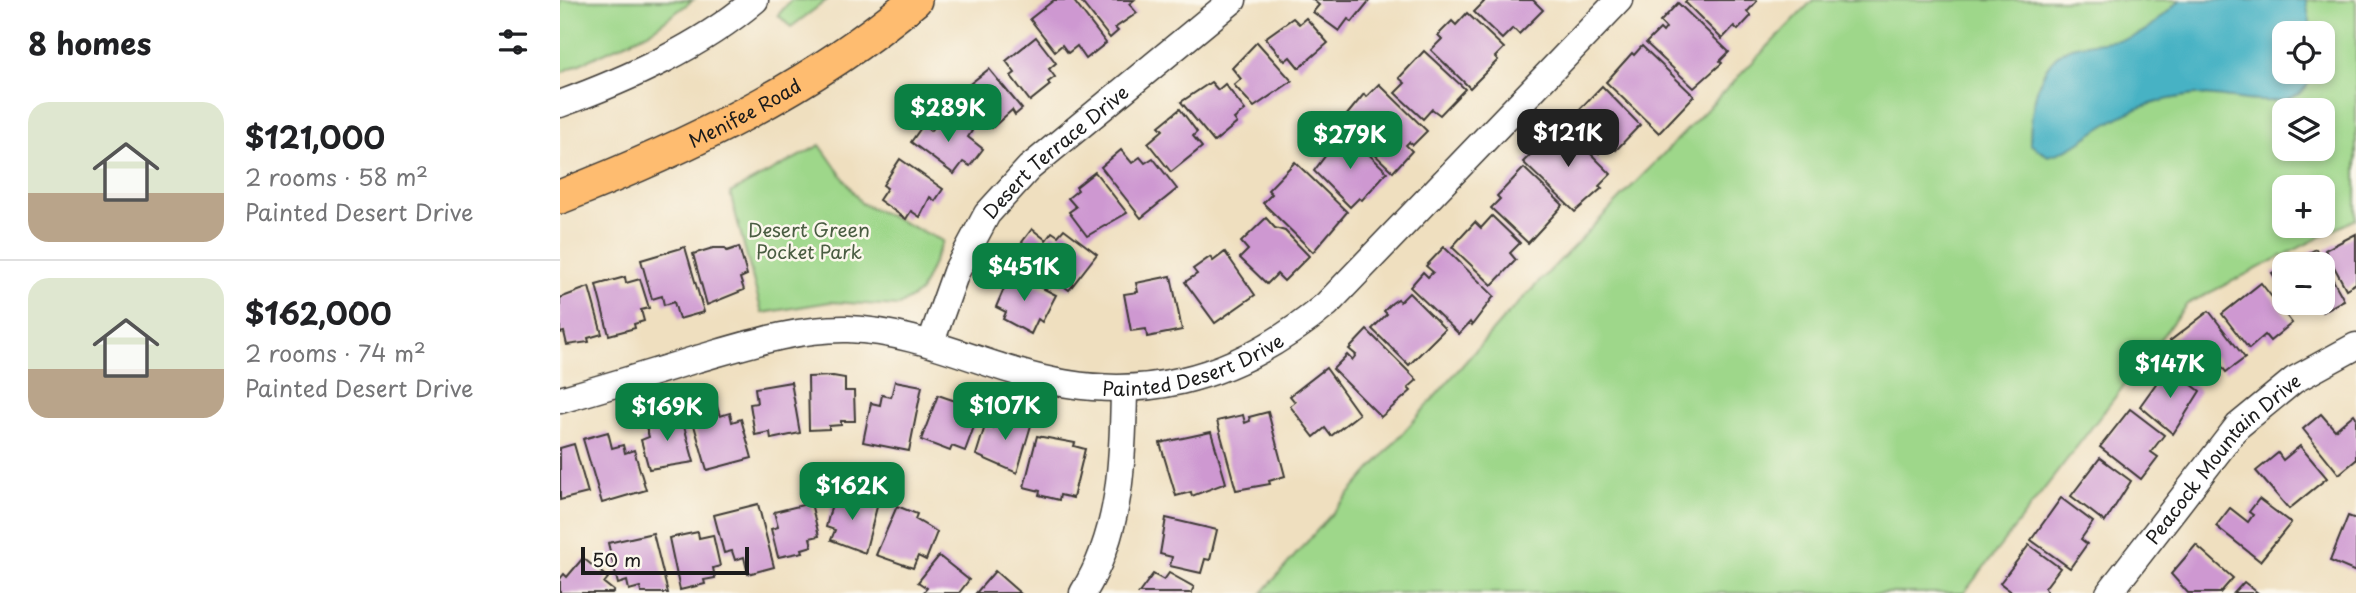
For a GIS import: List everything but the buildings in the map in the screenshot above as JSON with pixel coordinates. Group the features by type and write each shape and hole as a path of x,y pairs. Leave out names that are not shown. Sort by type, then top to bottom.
{"main road":[{"name":"Menifee Road","path":"560,197 640,166 749,113 888,23 915,0"}],"street":[{"path":"560,104 671,55 735,17 755,0"},
{"name":"Desert Terrace Drive","path":"931,342 956,272 987,214 1029,168 1233,0"},
{"name":"Painted Desert Drive","path":"560,400 784,336 844,329 870,330 931,342 1041,379 1094,389 1124,390 1180,382 1233,365 1263,351 1297,329 1359,273 1619,0"},
{"name":"Peacock Mountain Drive","path":"2109,593 2238,426 2294,380 2356,346"},
{"path":"1083,593 1103,551 1115,513 1122,473 1124,390"}],"green space":[{"path":"560,0 693,0 648,33 560,73"},
{"path":"791,0 827,0 791,27 778,15"},
{"path":"1813,0 2356,0 2356,219 2335,230 2335,175 2272,175 2272,238 2318,238 2290,252 2272,252 2272,261 2187,304 1964,593 1262,593 1504,318"},
{"name":"Desert Green Pocket Park","path":"820,145 861,203 943,241 920,292 899,306 830,302 762,313 730,193"}],"water":[{"path":"2180,0 2306,0 2310,21 2272,21 2272,84 2307,84 2306,87 2295,96 2272,98 2272,100 2210,95 2173,98 2129,112 2073,146 2048,156 2030,144 2031,118 2037,90 2049,65 2058,55 2076,46 2135,36 2156,22"}]}
